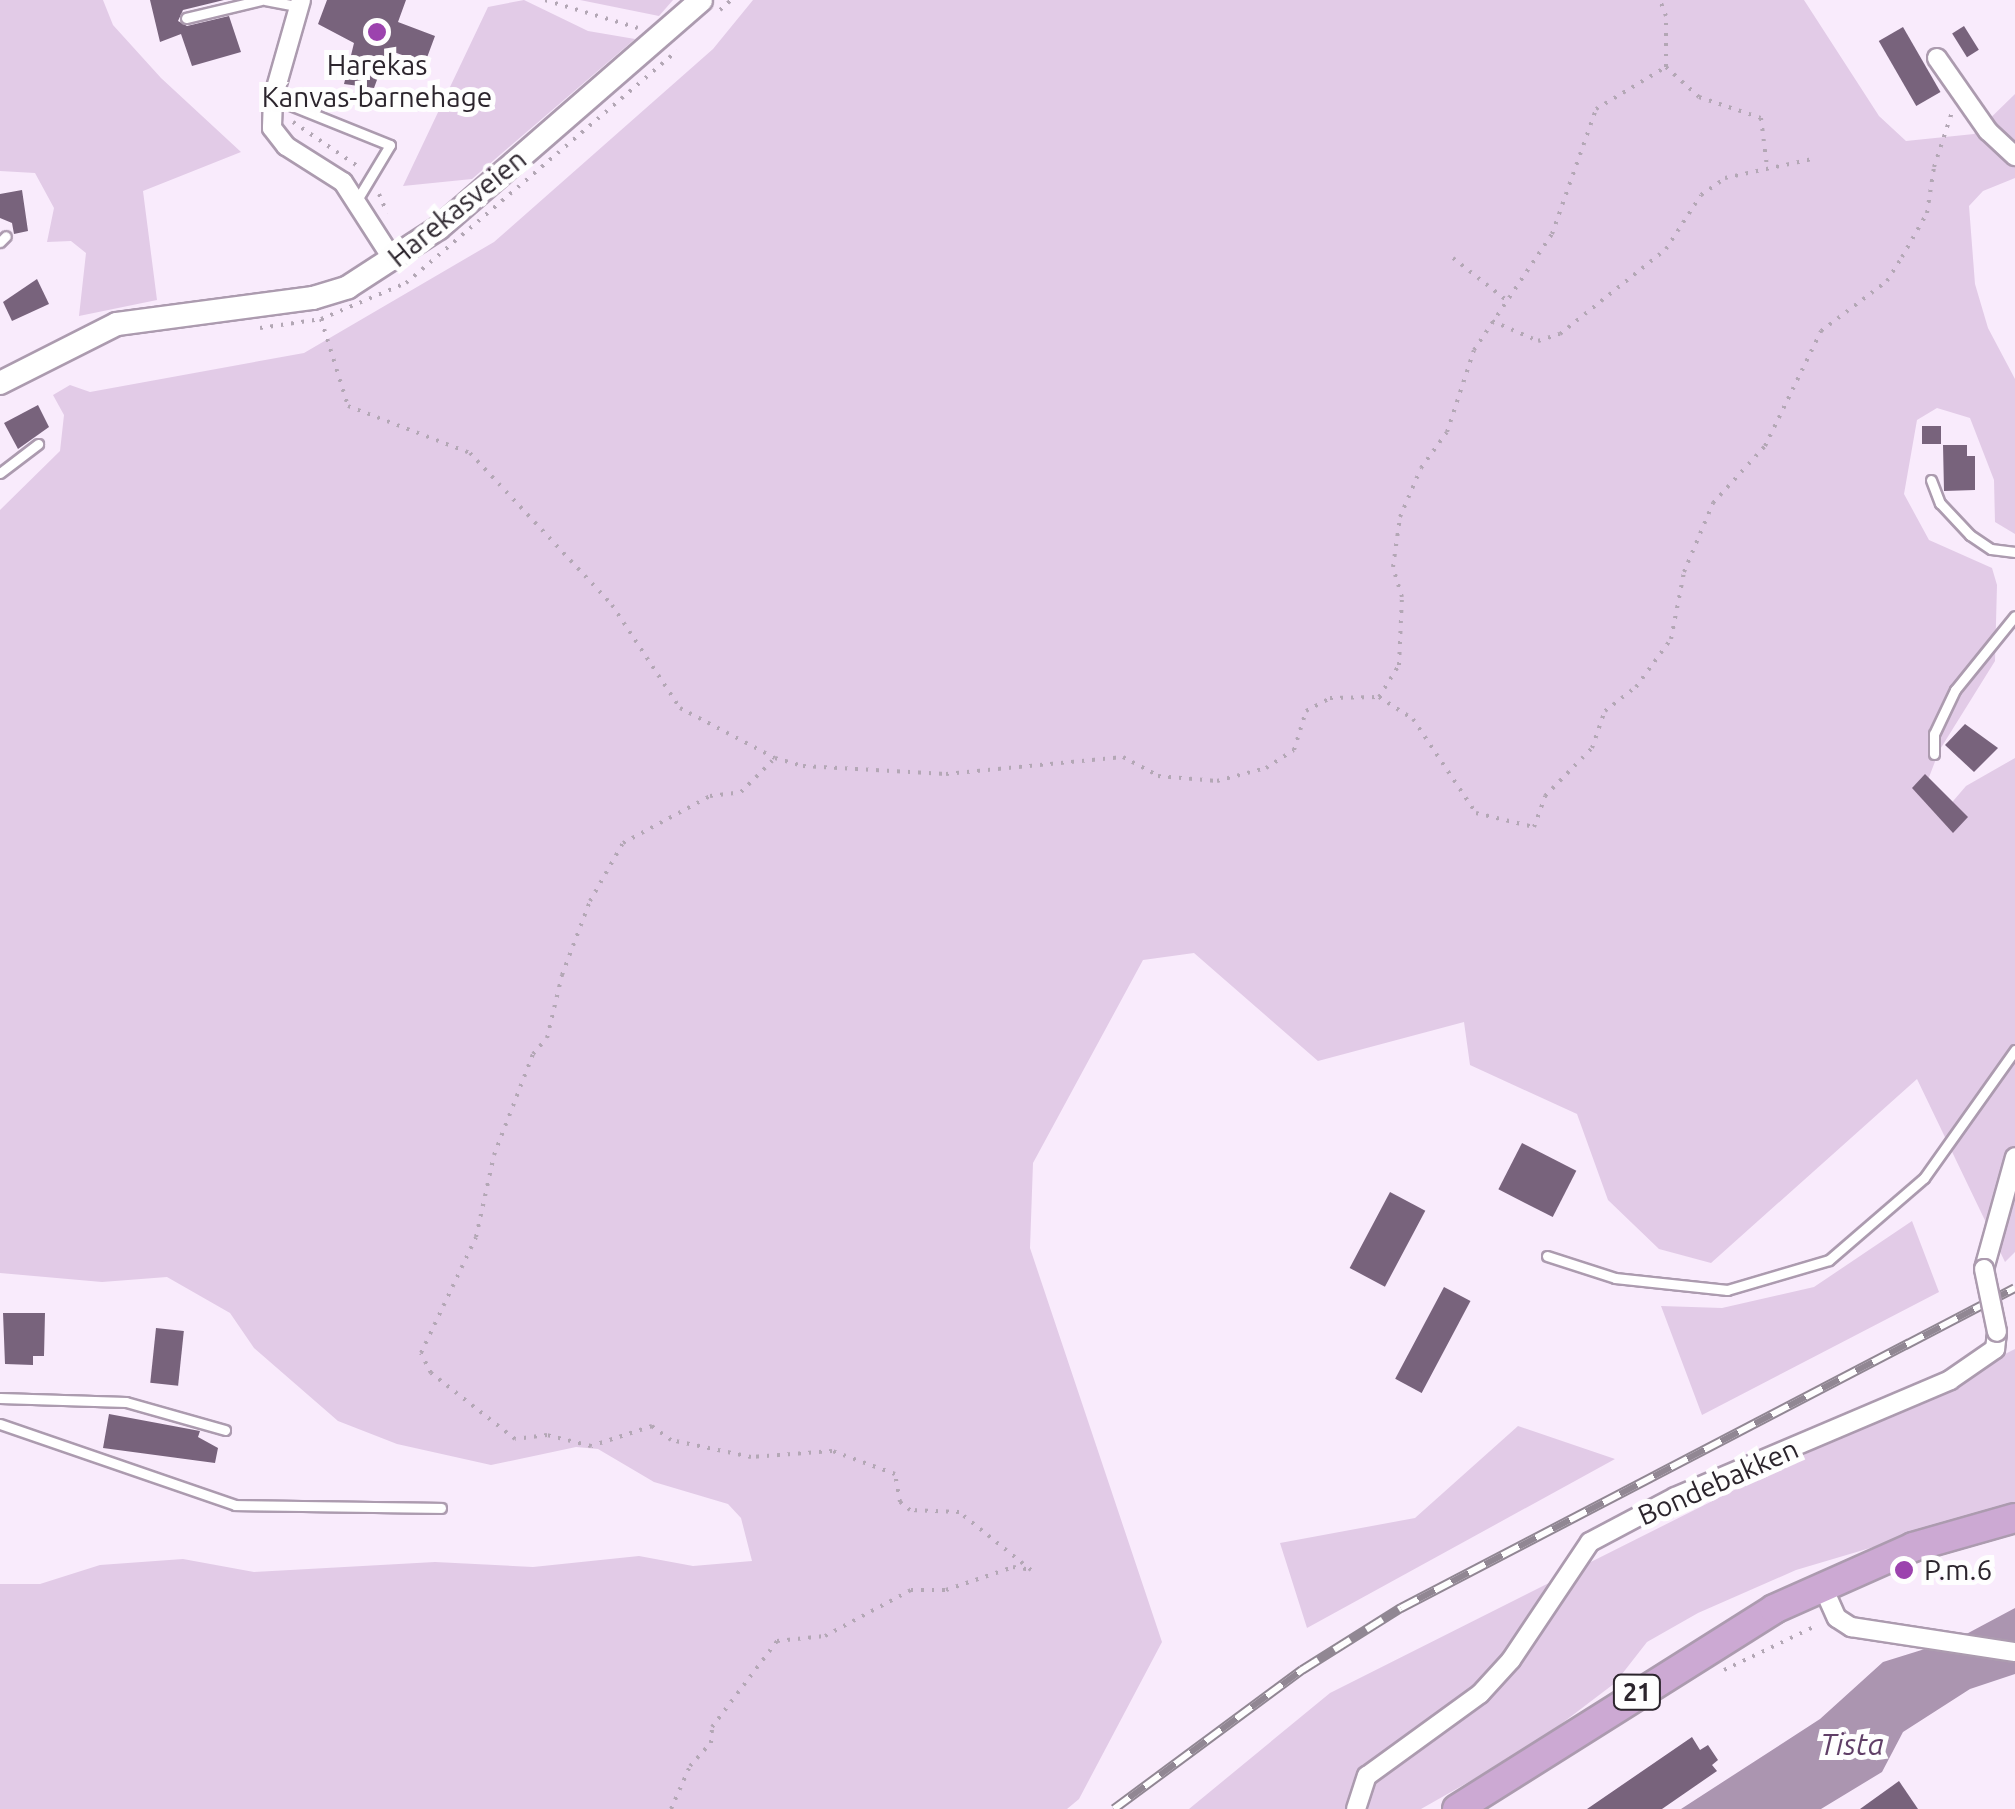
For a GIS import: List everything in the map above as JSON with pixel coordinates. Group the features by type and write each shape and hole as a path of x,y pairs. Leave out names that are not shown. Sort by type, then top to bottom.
{"main road":[{"name":"21","path":"1457,1809 1734,1632 1822,1585 1913,1547 2015,1518"}],"street":[{"name":"Harekasveien","path":"0,383 117,324 313,298 394,260 666,46 701,0"},
{"path":"301,3 273,98 272,128 278,139 326,167 358,200 394,260"},
{"path":"1937,58 2015,156"},
{"name":"Bondebakken","path":"1356,1809 1368,1776 1480,1694 1511,1660 1590,1542 1674,1497 1950,1380 1995,1349 1997,1332 1984,1270 2015,1157"},
{"path":"1822,1585 1834,1613 1851,1627 2015,1652"}],"lane":[{"path":"186,18 263,0 301,3"},
{"path":"273,98 390,146 358,200"},
{"path":"0,473 38,444"},
{"path":"1931,480 1940,503 1970,535 1991,549 2015,552"},
{"path":"1934,754 1934,734 1955,690 2015,616"},
{"path":"1547,1256 1616,1278 1727,1290 1829,1260 1924,1178 2015,1050"},
{"path":"0,1398 126,1402 225,1430"},
{"path":"0,1424 235,1506 442,1508"}],"path":[{"path":"545,0 666,46"},
{"path":"1660,0 1666,16 1666,67 1699,98 1761,118 1767,167"},
{"path":"1379,697 1400,665 1402,597 1393,567 1400,517 1421,468 1447,432 1474,350 1504,300 1552,234 1596,109 1666,67"},
{"path":"321,319 348,406 470,453 612,604 680,708 775,758 802,766 946,774 1123,757 1158,776 1216,780 1266,768 1294,750 1306,711 1330,698 1379,697 1413,719 1476,813 1534,827 1545,796 1592,748 1606,711 1636,687 1671,639 1684,572 1712,503 1765,446 1820,331 1887,281 1902,257 1927,213 1945,124 1962,94"},
{"path":"1492,321 1538,341 1560,334 1666,249 1701,195 1726,178 1817,158"},
{"path":"1453,258 1504,300"},
{"path":"671,1809 690,1766 711,1743 712,1727 777,1641 825,1636 911,1590 946,1590 1014,1568 1031,1570 959,1512 910,1510 900,1502 895,1474 832,1451 751,1456 671,1440 652,1426 591,1446 547,1435 515,1439 431,1373 422,1353 476,1236 494,1155 533,1054 546,1038 562,974 590,901 623,843 710,796 741,792 775,758"},
{"path":"1714,1674 1790,1644 1834,1613"}],"shaded area":[{"path":"0,0 103,0 113,25 161,78 241,152 143,191 157,300 79,316 86,253 71,241 47,242 54,208 35,173 0,171"},
{"path":"524,0 588,31 635,39 472,179 403,186 488,7"},
{"path":"580,0 673,0 659,16"},
{"path":"753,0 1804,0 1879,116 1906,141 1974,134 2015,94 2015,178 1983,191 1969,206 1975,284 1988,328 2015,379 2015,534 1995,522 1994,480 1970,418 1937,408 1917,420 1904,494 1929,540 1992,568 1997,585 1995,661 1939,751 1923,793 1942,814 1966,786 2015,758 2015,1252 2005,1262 1917,1079 1711,1263 1659,1249 1608,1200 1577,1114 1470,1065 1464,1022 1318,1061 1194,953 1143,960 1033,1163 1030,1248 1162,1642 1079,1799 1067,1809 0,1809 0,1584 40,1584 100,1565 183,1559 254,1572 435,1562 533,1567 639,1556 693,1566 752,1561 741,1518 728,1504 654,1482 598,1449 576,1447 491,1465 397,1444 338,1421 254,1348 230,1313 167,1277 102,1282 0,1273 0,510 60,451 64,415 53,395 70,385 90,392 304,353 494,242 713,49"},
{"path":"1912,1221 1939,1292 1702,1415 1661,1306 1722,1308 1814,1287"},
{"path":"2015,1349 2015,1505 1796,1570 1698,1613 1647,1642 1615,1683 1532,1746 1421,1809 1189,1809 1330,1693"},
{"path":"1518,1426 1615,1459 1307,1628 1280,1543 1415,1518"}],"water":[{"name":"Tista","path":"2015,1608 2015,1674 1970,1689 1903,1732 1882,1772 1821,1809 1681,1809 1820,1719 1883,1662 1957,1639"}],"building":[{"path":"150,0 224,0 183,10 178,21 187,26 229,16 241,52 192,66 181,34 160,42"},
{"path":"327,0 406,0 398,22 435,36 425,63 388,50 374,88 344,84 354,43 318,24"},
{"path":"1964,26 1979,50 1967,57 1952,33"},
{"path":"1903,27 1940,92 1916,106 1879,41"},
{"path":"22,190 28,231 14,234 12,223 0,218 0,194"},
{"path":"37,279 49,304 12,321 3,302"},
{"path":"38,405 49,427 18,449 4,423"},
{"path":"1922,426 1941,426 1941,444 1922,444"},
{"path":"1943,445 1967,445 1967,456 1975,456 1975,490 1944,491"},
{"path":"1965,724 1998,748 1974,772 1945,745"},
{"path":"1925,774 1968,817 1953,833 1912,788"},
{"path":"1522,1143 1576,1171 1553,1217 1498,1189"},
{"path":"1390,1192 1425,1211 1385,1287 1350,1268"},
{"path":"1444,1287 1470,1301 1422,1393 1395,1379"},
{"path":"3,1313 45,1313 44,1356 33,1356 33,1365 5,1364"},
{"path":"156,1328 184,1331 178,1386 150,1383"},
{"path":"109,1414 200,1431 198,1437 218,1448 215,1463 103,1448"},
{"path":"1692,1737 1700,1750 1708,1745 1718,1760 1712,1765 1717,1771 1662,1809 1587,1809"},
{"path":"1899,1781 1918,1809 1860,1809"}],"railway":[{"path":"1114,1809 1302,1670 1401,1608 2015,1288"}],"place":[{"name":"Harekas Kanvas-barnehage","path":"377,32"},
{"name":"P.m.6","path":"1904,1570"}]}
